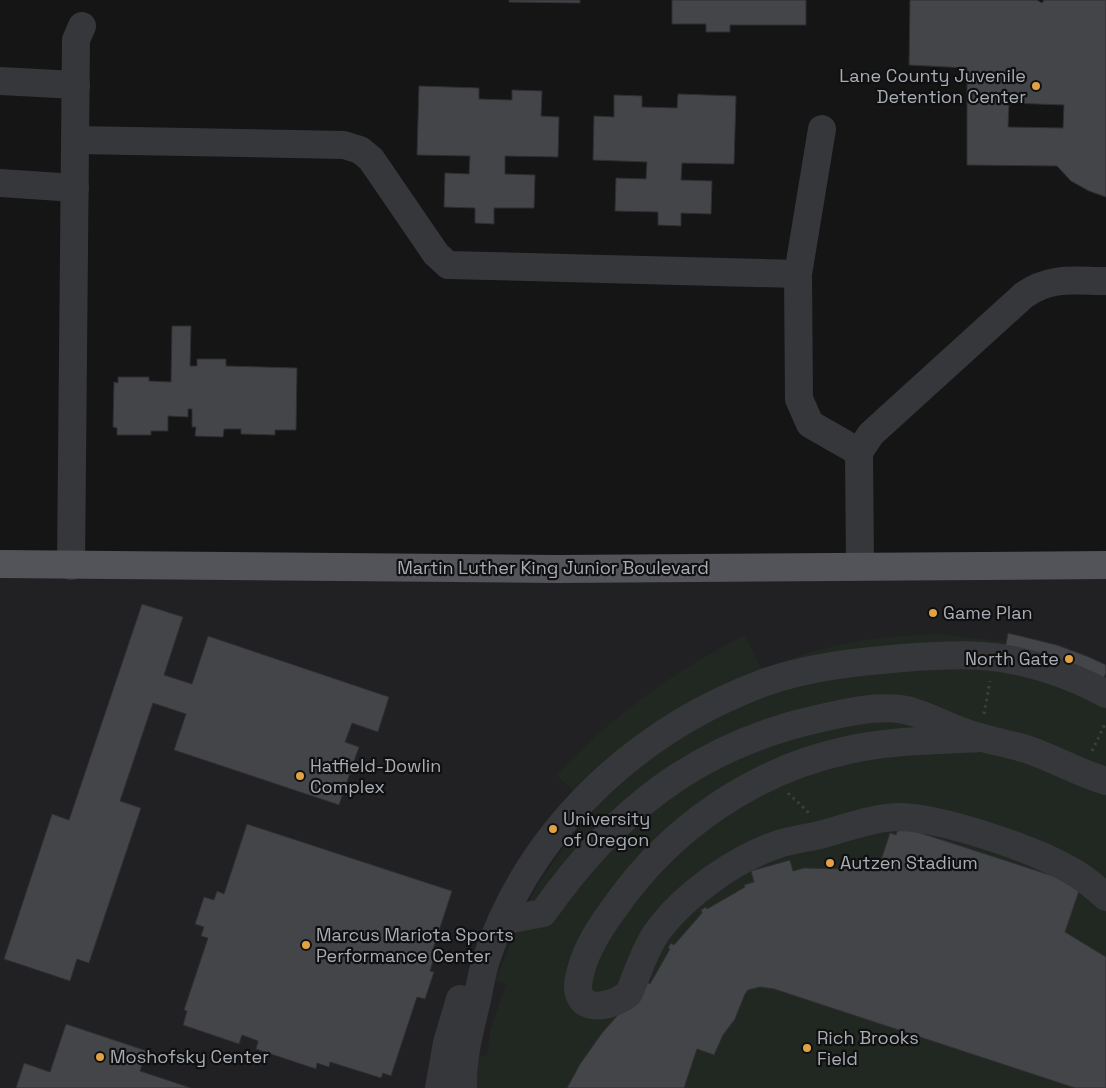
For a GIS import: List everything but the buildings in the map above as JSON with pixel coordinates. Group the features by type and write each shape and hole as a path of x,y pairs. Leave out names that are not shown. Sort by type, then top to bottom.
{"main road":[{"name":"Martin Luther King Junior Boulevard","path":"0,564 557,569 860,565 1106,565"}],"lane":[{"path":"71,566 76,40 82,26"},
{"path":"0,81 76,85"},
{"path":"822,129 798,274 799,399 803,412 810,424 859,452"},
{"path":"76,140 344,145 360,150 371,159 436,254 448,264 798,274"},
{"path":"0,183 75,188"},
{"path":"860,565 859,452 871,434 1024,295 1039,285 1059,280 1106,281"},
{"path":"463,1088 465,1053 486,959 502,921 527,874 552,836 583,799 622,762 666,730 713,705 764,683 818,668 929,656 983,656 994,658 1057,673 1106,694"},
{"path":"502,921 543,913 570,875 601,839 633,809 671,781 711,757 755,737 800,723 846,713 893,709 907,711 980,738 1029,750 1094,777 1106,798"},
{"path":"980,738 897,742 848,750 778,773 721,803 696,821 661,851 630,886 588,951 578,988 580,996 586,1003 605,1004 623,999 629,993 658,930 689,898 713,880 775,845 869,821 899,817 947,825 1053,861 1081,876 1106,897"},
{"path":"440,1088 447,1043 463,988 486,959"}],"path":[{"path":"980,738 994,658"},
{"path":"1094,777 1106,722"},
{"path":"778,773 791,798 799,806 816,818 842,829"}],"shaded area":[{"name":"University of Oregon","path":"0,564 1106,565 1106,1088 0,1088"},
{"name":"Autzen Stadium","path":"941,634 1007,642 1106,674 1106,1088 451,1088 465,1053 487,1057 490,1031 506,985 496,980 517,928 531,898 545,875 569,841 595,810 556,775 577,754 644,697 693,664 745,635 762,670 829,647 871,639"}],"place":[{"name":"Lane County Juvenile Detention Center","path":"1036,86"},
{"name":"Game Plan","path":"933,613"},
{"name":"North Gate","path":"1069,659"},
{"name":"Hatfield-Dowlin Complex","path":"300,776"},
{"name":"University of Oregon","path":"553,829"},
{"name":"Autzen Stadium","path":"830,863"},
{"name":"Marcus Mariota Sports Performance Center","path":"306,945"},
{"name":"Rich Brooks Field","path":"807,1048"},
{"name":"Moshofsky Center","path":"100,1057"}]}
